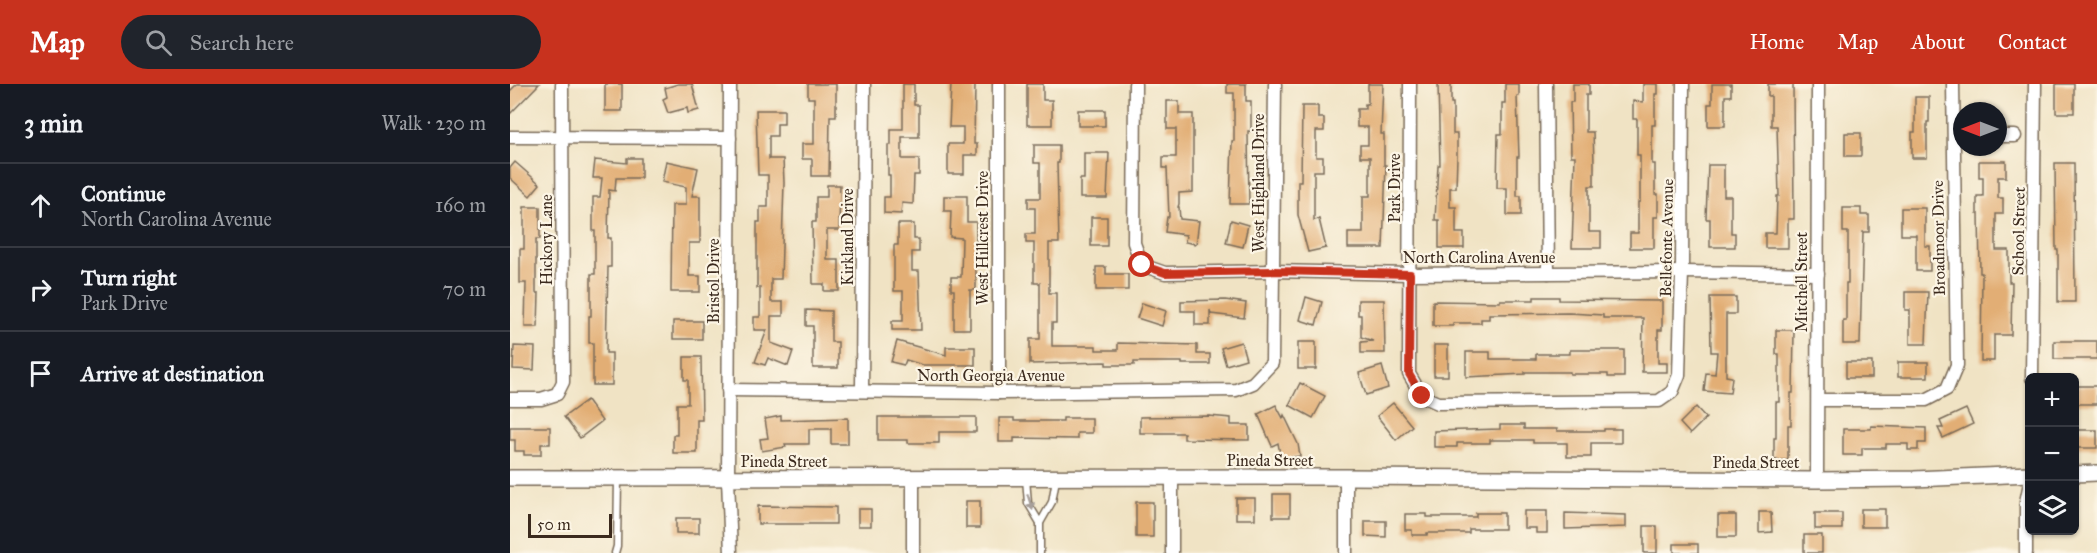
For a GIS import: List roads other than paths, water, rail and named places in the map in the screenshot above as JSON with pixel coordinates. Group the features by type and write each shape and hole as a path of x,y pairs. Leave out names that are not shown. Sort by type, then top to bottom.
{"street":[{"name":"Hickory Lane","path":"510,399 541,399 557,394 563,382 561,84"},
{"name":"Bristol Drive","path":"730,84 729,479 731,553"},
{"name":"Kirkland Drive","path":"862,390 864,84"},
{"name":"West Hillcrest Drive","path":"999,84 999,393"},
{"name":"North Carolina Avenue","path":"1136,84 1134,243 1142,265 1165,273 1274,271 1410,274 1682,272 1818,274"},
{"name":"West Highland Drive","path":"1253,383 1272,363 1275,84"},
{"name":"Park Drive","path":"1410,84 1409,374 1422,396"},
{"path":"1546,84 1548,273"},
{"name":"Bellefonte Avenue","path":"1422,396 1438,403 1659,401 1672,392 1679,375 1683,84"},
{"name":"Mitchell Street","path":"1817,480 1818,84"},
{"name":"Broadmoor Drive","path":"1953,84 1955,102"},
{"name":"School Street","path":"2032,373 2035,84"},
{"path":"2007,136 2014,136"},
{"path":"510,137 730,138"},
{"name":"Broadmoor Drive","path":"1818,400 1926,400 1947,389 1957,365 1958,156"},
{"name":"North Georgia Avenue","path":"729,390 999,393 1236,390 1253,383"},
{"path":"2079,474 2097,473"},
{"name":"Pineda Street","path":"510,478 1346,477 1817,480 2025,474"},
{"path":"1346,477 1346,553"},
{"path":"1172,478 1172,553"},
{"path":"913,479 913,553"},
{"path":"2026,535 2026,553"}],"lane":[{"path":"1026,478 1028,503 1040,523"},
{"path":"1040,553 1040,523 1052,502 1056,478"},
{"path":"615,553 618,479"}]}
